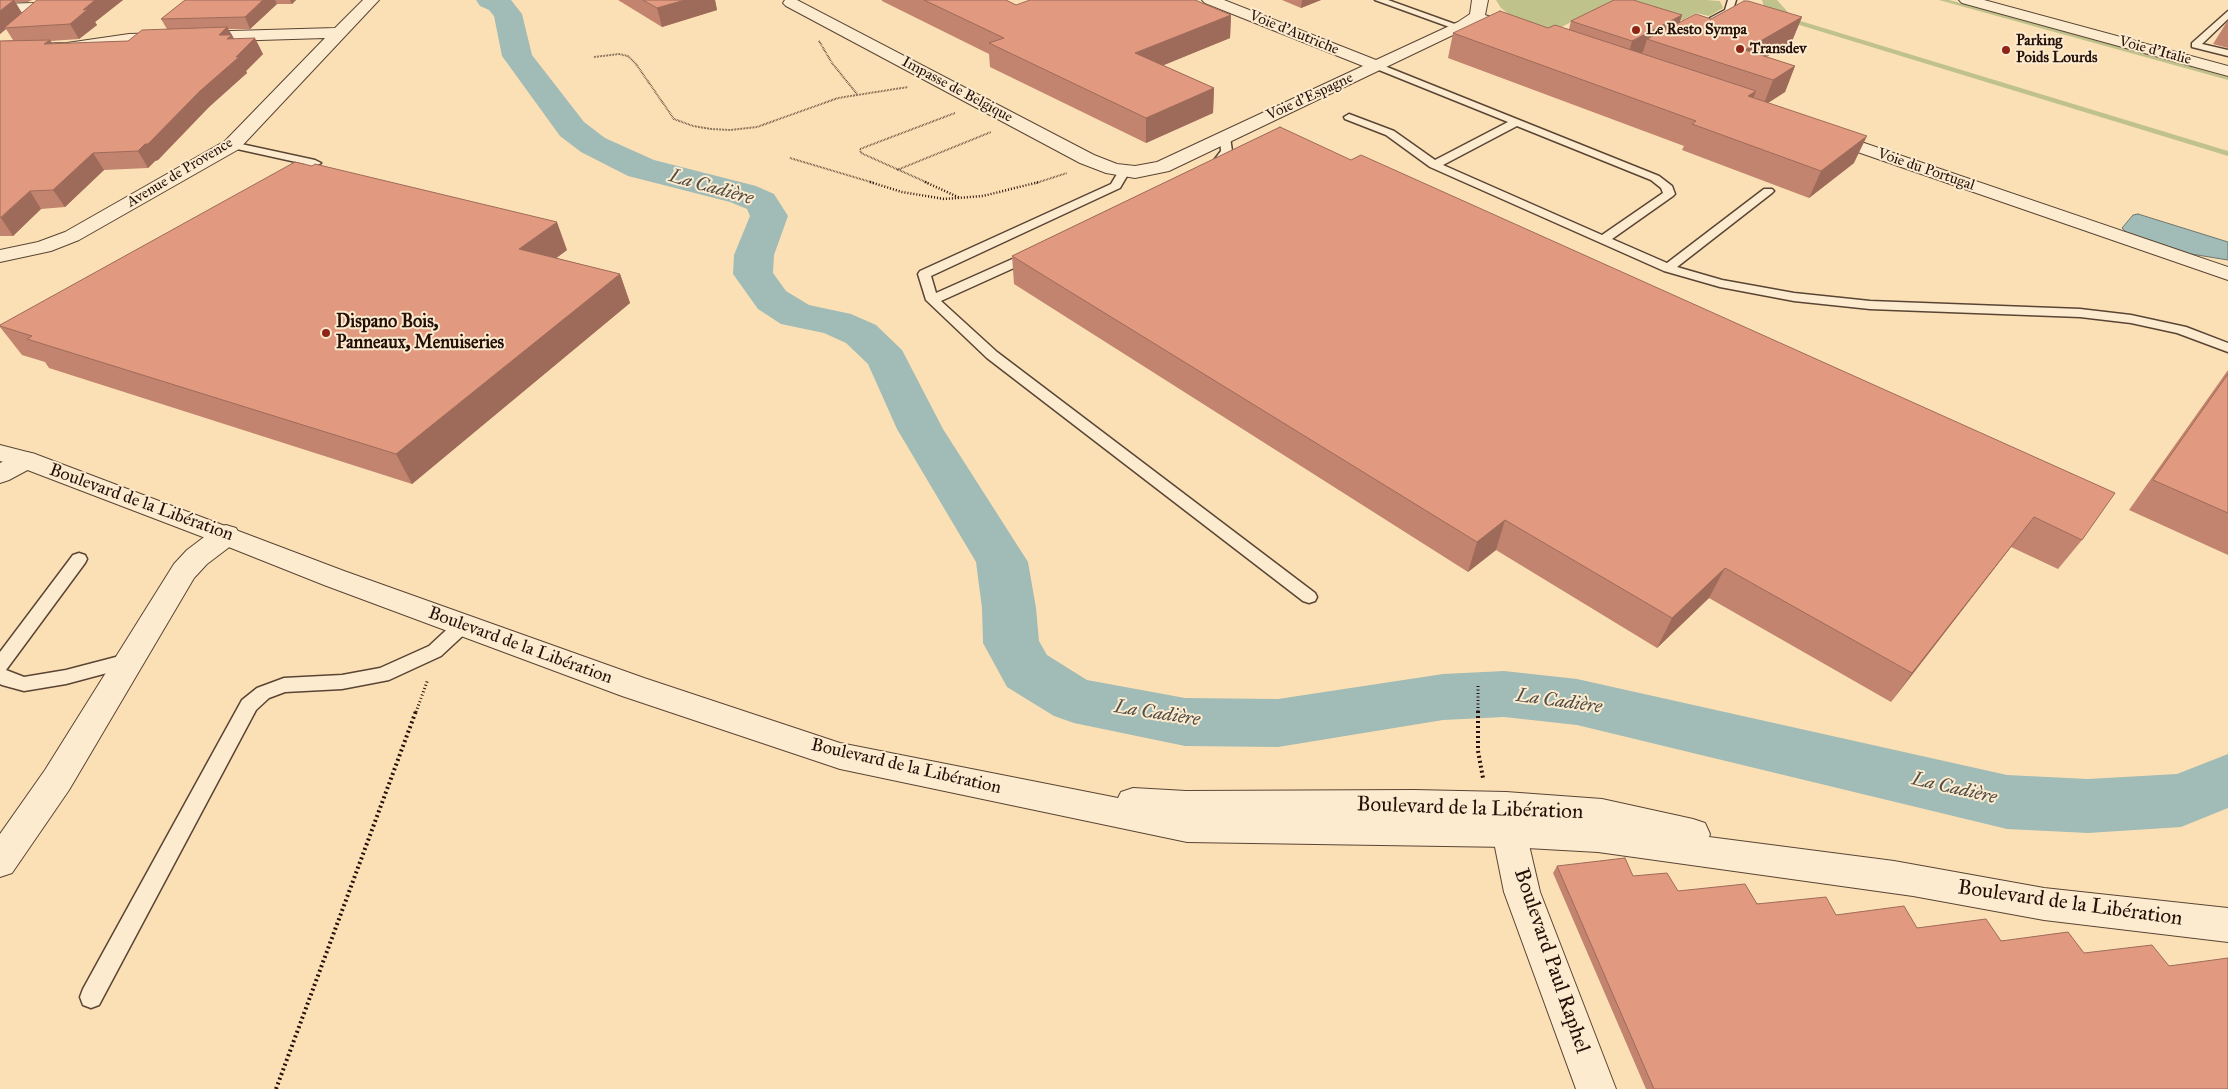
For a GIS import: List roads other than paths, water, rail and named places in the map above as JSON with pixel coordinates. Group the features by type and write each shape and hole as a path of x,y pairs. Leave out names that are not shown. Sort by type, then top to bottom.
{"street":[{"name":"Avenue de Provence","path":"0,256 44,247 72,236 232,145 370,0"},
{"name":"Voie d'Autriche","path":"1210,0 1377,66"},
{"name":"Voie d'Italie","path":"1967,0 2018,7 2180,58 2228,71"},
{"name":"Impasse de Belgique","path":"789,1 1095,162 1124,171"},
{"path":"0,9 39,4 38,13 24,25"},
{"path":"1478,8 1537,38"},
{"name":"Voie d'Espagne","path":"1124,171 1144,171 1162,167 1458,27 1478,8"},
{"path":"0,50 67,48 129,39 338,33"},
{"name":"Voie du Portugal","path":"1809,129 2228,274"},
{"path":"0,474 13,457"},
{"name":"Boulevard de la Libération","path":"13,457 226,535 334,578 643,690 840,756 957,782 1052,798 1187,827 1508,819 1598,837 1912,880 2044,904 2228,925"},
{"path":"0,862 57,780 132,660 184,570 197,557 226,535"},
{"name":"Boulevard Paul Raphel","path":"1508,819 1522,892 1596,1089"}],"lane":[{"path":"1379,0 1458,27"},
{"path":"1705,24 1729,11 1732,0"},
{"path":"2180,58 2228,14"},
{"path":"2195,44 2228,53"},
{"path":"1377,66 1655,178 1666,186 1669,194 1603,240"},
{"path":"1349,116 1390,133 1434,165 1668,268 1720,283 1794,297 1870,305 2080,313 2131,319 2181,330 2228,348"},
{"path":"1434,165 1517,122"},
{"path":"1201,178 1210,174 1227,151 1225,137"},
{"path":"232,145 315,163 280,186"},
{"path":"1124,171 1116,186 924,274 932,300 992,355 1310,597"},
{"path":"1668,268 1768,191"},
{"path":"932,300 1049,247"},
{"path":"0,665 79,559"},
{"path":"91,997 249,705 263,693 284,685 364,680 383,675 435,651 463,625"},
{"path":"0,675 8,680 24,684 66,678 132,660"}],"water":[{"path":"2138,214 2228,242 2228,260 2191,254 2126,232 2122,228 2133,215"}],"waterway":[{"name":"La Cadière","path":"490,0 499,4 508,14 517,56 572,129 593,145 641,168 743,194 761,202 769,216 754,255 753,274 772,300 796,315 836,323 861,334 887,359 920,429 1002,562 1009,608 1011,643 1027,671 1074,700 1185,722 1278,723 1443,697 1504,694 1577,702 2007,802 2088,806 2181,800 2228,780"}],"place":[{"name":"Le Resto Sympa","path":"1636,30"},
{"name":"Transdev","path":"1740,49"},
{"name":"Parking Poids Lourds","path":"2006,50"},
{"name":"Dispano Bois, Panneaux, Menuiseries","path":"326,333"}]}
